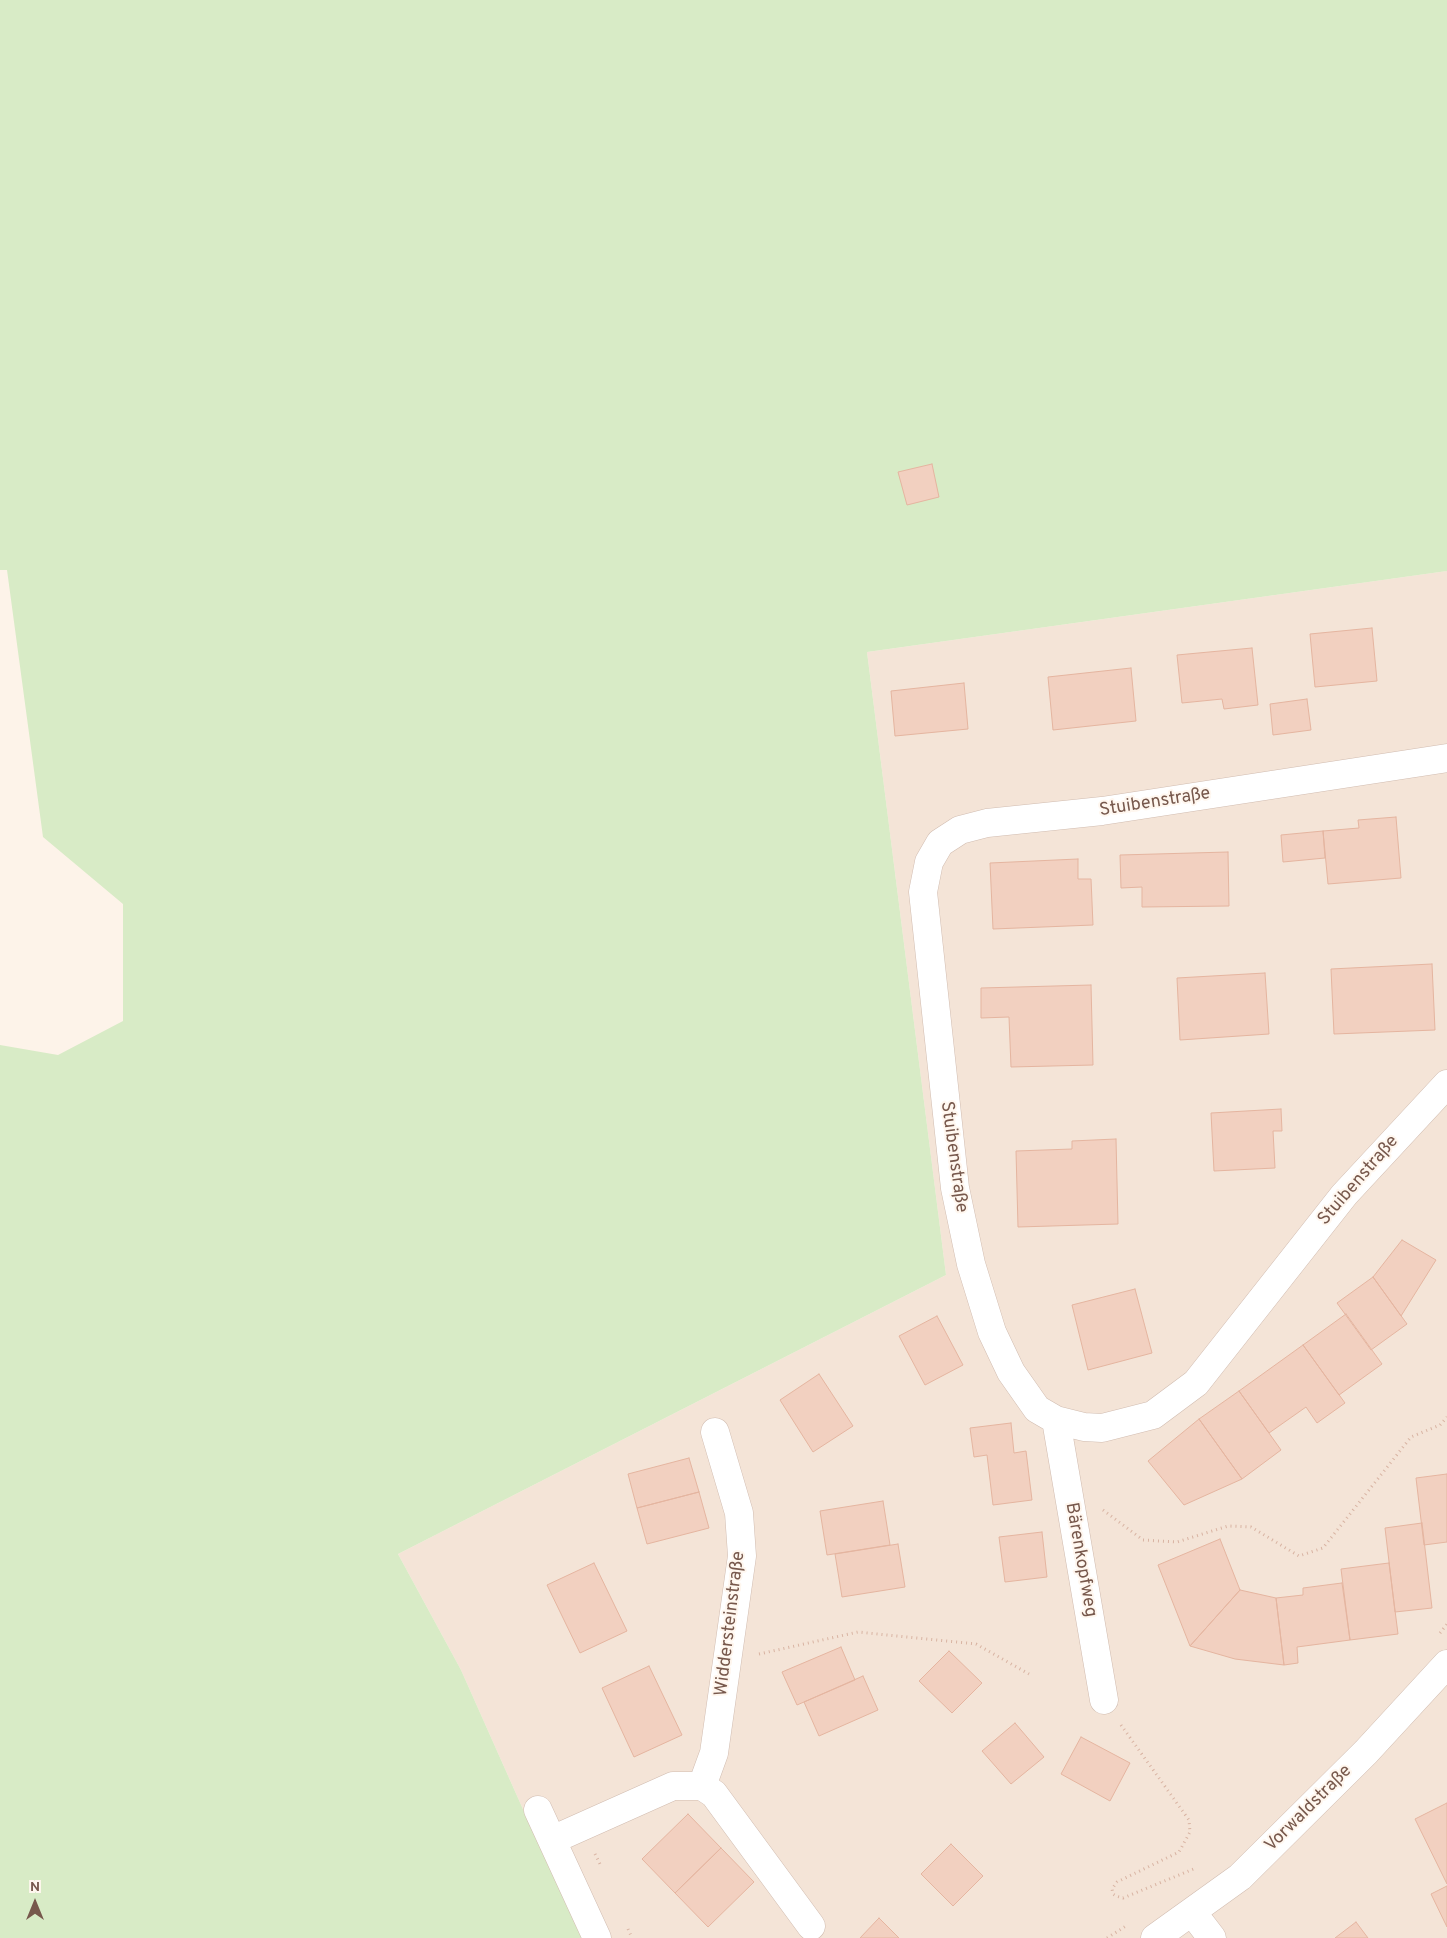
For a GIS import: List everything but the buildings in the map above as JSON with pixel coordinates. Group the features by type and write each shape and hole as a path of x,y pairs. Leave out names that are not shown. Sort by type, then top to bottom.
{"street":[{"name":"Stuibenstraße","path":"1447,758 1102,811 987,823 960,830 940,843 929,862 923,892 955,1188 971,1264 992,1332 1010,1372 1037,1409 1056,1420 1084,1427 1102,1428 1136,1420 1153,1415 1196,1383 1344,1195 1447,1084"},
{"name":"Bärenkopfweg","path":"1056,1420 1104,1700"},
{"name":"Widdersteinstraße","path":"702,1786 714,1754 742,1556 738,1513 715,1432"},
{"name":"Vorwaldstraße","path":"1155,1938 1240,1877 1366,1752 1447,1664"},
{"path":"552,1840 673,1786 702,1786 714,1794 811,1926"},
{"path":"538,1810 597,1938"},
{"path":"1192,1912 1212,1938"}],"path":[{"path":"1097,1506 1143,1540 1177,1542 1228,1526 1251,1527 1299,1556 1323,1548 1411,1437 1440,1424 1447,1417"},
{"path":"727,1661 858,1632 976,1644 1029,1674"},
{"path":"1104,1700 1189,1820 1190,1825 1188,1838 1179,1852 1117,1882 1112,1889 1113,1894 1123,1898 1201,1866"}],"shaded area":[{"path":"1447,571 1447,1938 586,1938 538,1843 461,1670 398,1554 946,1275 867,652"}],"green space":[{"path":"0,0 1447,0 1447,571 867,652 946,1275 398,1554 461,1670 538,1843 586,1938 0,1938 0,1045 58,1055 123,1021 123,904 43,837 7,570 0,570"}]}
